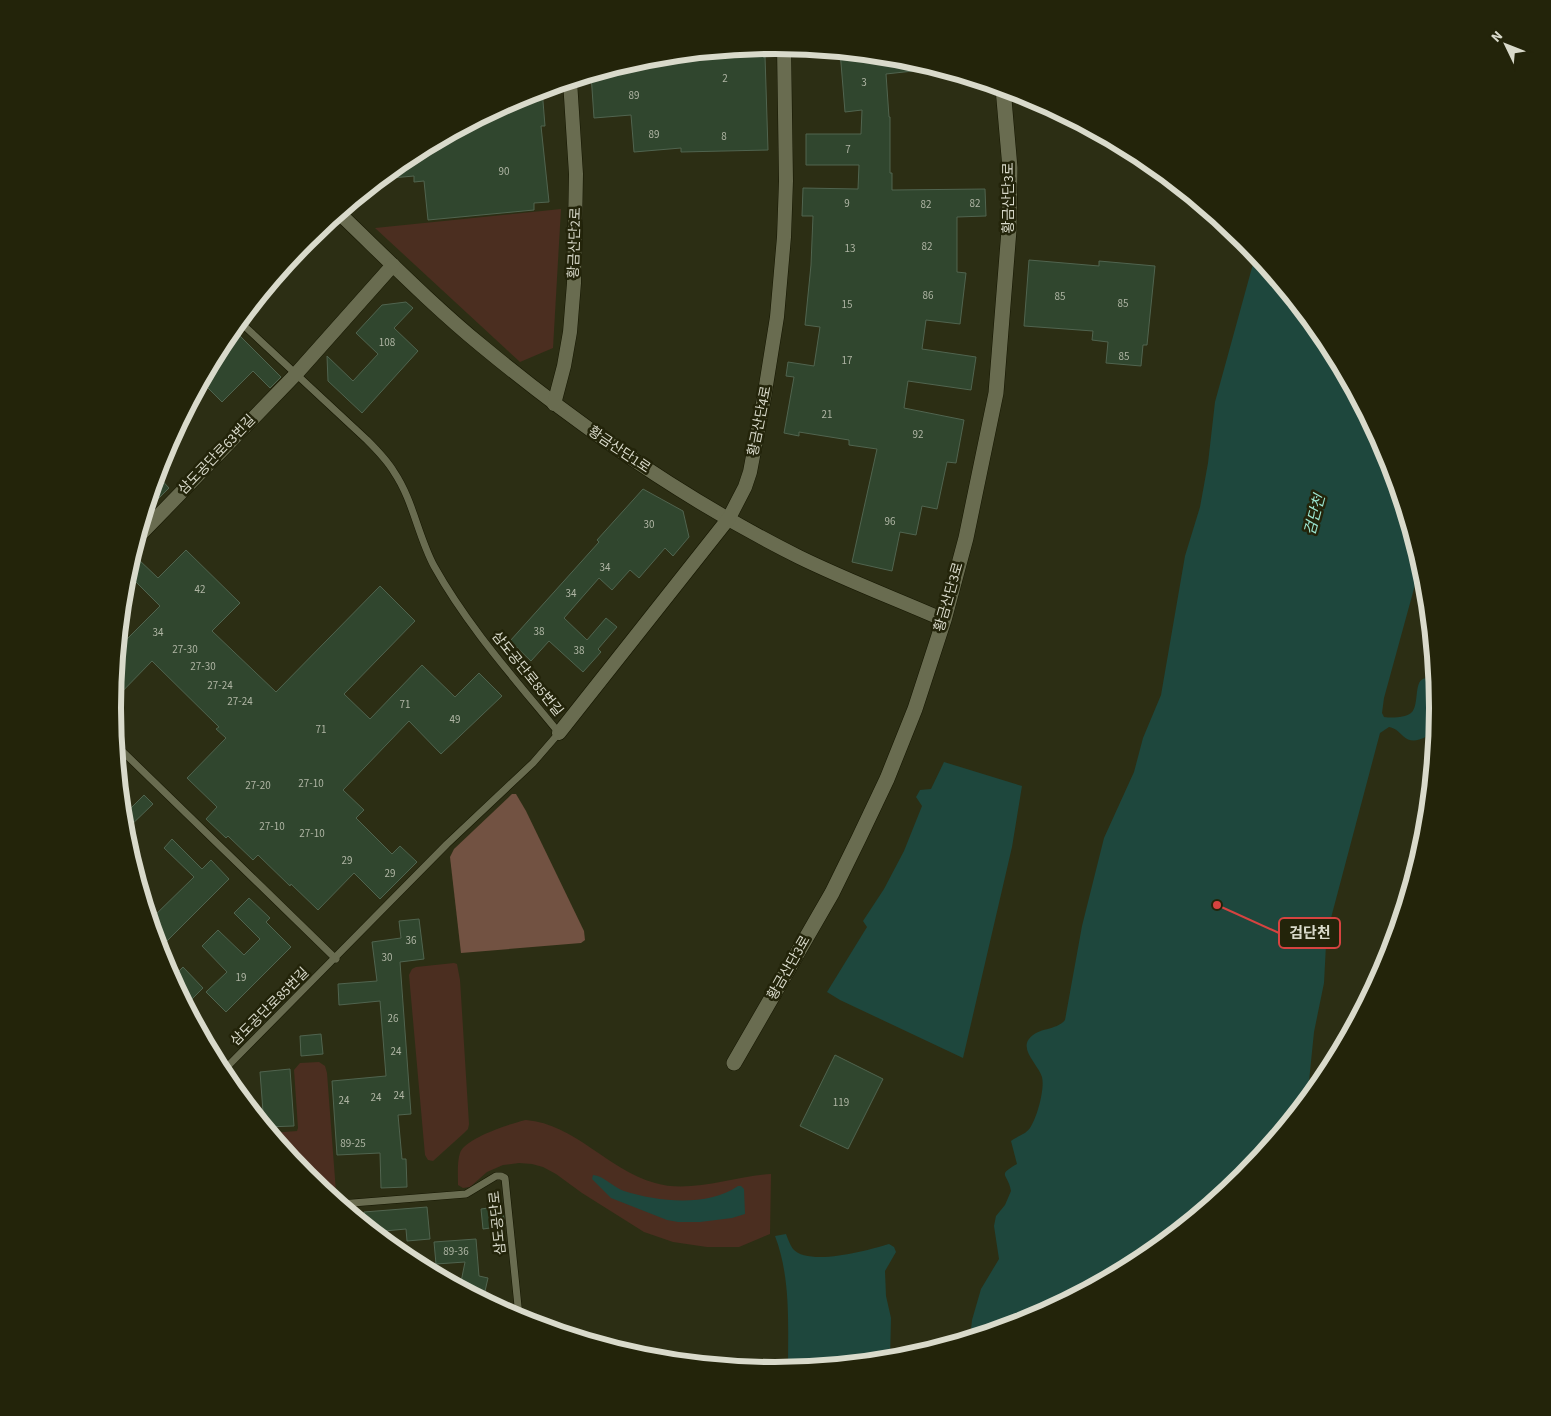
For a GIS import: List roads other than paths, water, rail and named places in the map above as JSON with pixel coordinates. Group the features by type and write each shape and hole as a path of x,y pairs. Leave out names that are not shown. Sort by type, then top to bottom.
{"street":[{"name":"황금산단4로","path":"559,733 729,518 745,487 750,472 778,318 786,181 784,54"},
{"name":"황금산단2로","path":"554,404 564,366 570,332 574,283 576,174 570,86"},
{"name":"황금산단3로","path":"734,1064 832,893 859,838 887,778 915,709 944,620 966,538 996,392 1009,230 1010,168 1004,95"},
{"name":"황금산단1로","path":"343,217 481,345 554,404 661,478 799,557 944,620"},
{"name":"삼도공단로63번길","path":"147,527 296,374 394,265"}],"lane":[{"name":"삼도공단로85번길","path":"229,1066 336,959 447,844 533,763 559,733 485,642 446,585 433,564 422,540 401,484 386,460 245,326"},
{"path":"123,752 336,959"},
{"name":"삼도공단로","path":"348,1203 466,1194 496,1176 505,1178 518,1309"}],"water":[{"path":"1253,262 1295,310 1342,381 1380,458 1395,498 1417,579 1384,698 1382,713 1384,717 1391,718 1411,713 1416,702 1419,683 1422,679 1429,678 1429,735 1411,740 1389,727 1380,733 1331,918 1326,945 1324,983 1314,1032 1308,1086 1295,1106 1238,1171 1174,1227 1139,1252 1103,1275 1065,1295 971,1332 972,1320 981,1289 999,1259 994,1226 996,1216 1005,1205 1011,1191 1005,1173 1017,1164 1011,1141 1030,1128 1040,1103 1042,1077 1028,1053 1027,1043 1033,1035 1057,1026 1065,1020 1082,926 1104,838 1134,772 1143,738 1161,695 1185,556 1200,507 1208,463 1215,402"},
{"path":"944,762 1022,786 1012,847 963,1058 840,1000 827,992 867,927 863,921 884,889 904,851 922,806 916,797 920,790 931,789"},
{"path":"593,1175 601,1177 624,1191 667,1200 698,1200 726,1193 741,1186 744,1189 745,1214 732,1218 700,1222 667,1220 611,1198 592,1179"},
{"path":"786,1234 793,1249 801,1254 812,1257 840,1256 889,1244 894,1247 896,1252 885,1271 886,1296 891,1318 890,1352 861,1357 788,1362 788,1302 784,1268 775,1236"}],"place":[{"name":"검단천","path":"1217,905"}]}
